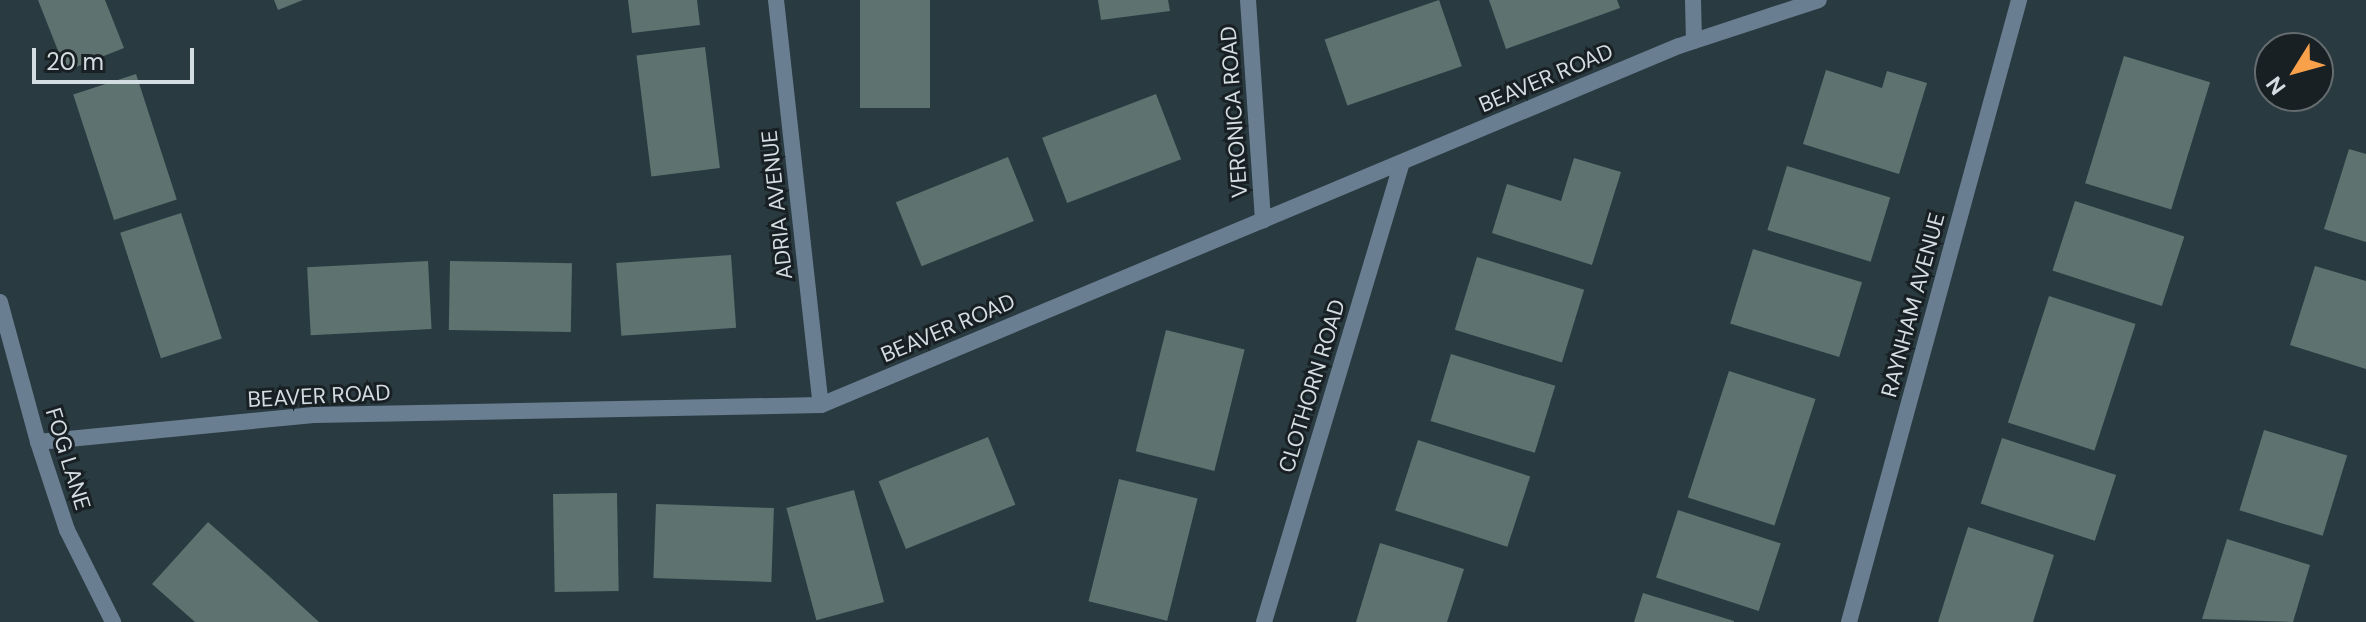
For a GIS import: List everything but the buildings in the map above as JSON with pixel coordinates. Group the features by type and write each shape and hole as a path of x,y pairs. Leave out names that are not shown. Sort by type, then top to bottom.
{"street":[{"name":"ADRIA AVENUE","path":"776,0 821,405"},
{"name":"VERONICA ROAD","path":"1248,0 1263,220"},
{"path":"1693,0 1694,41"},
{"name":"BEAVER ROAD","path":"38,442 314,415 821,405 1694,41 1819,0"},
{"name":"RAYNHAM AVENUE","path":"1849,622 2019,0"},
{"name":"CLOTHORN ROAD","path":"1264,622 1402,163"},
{"name":"FOG LANE","path":"0,302 38,442 67,530 113,622"}]}
